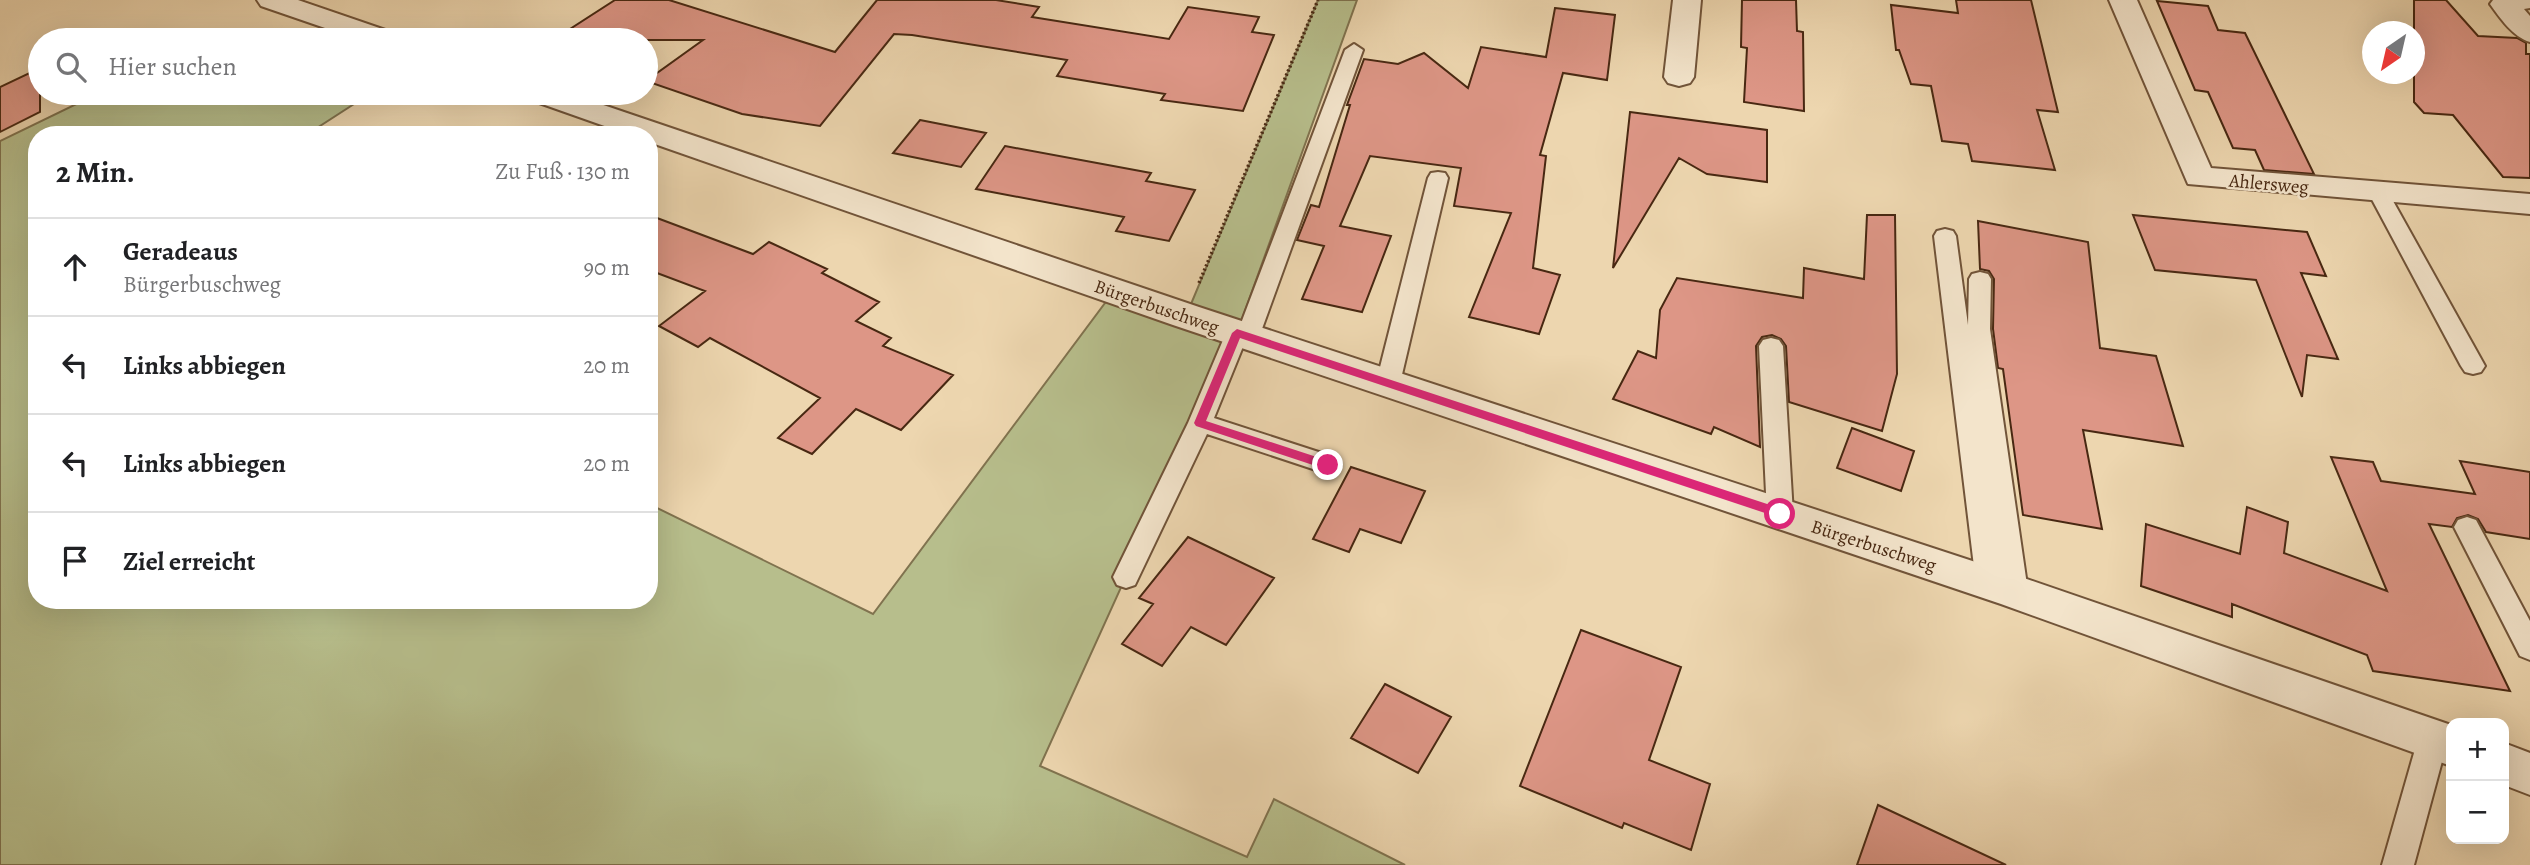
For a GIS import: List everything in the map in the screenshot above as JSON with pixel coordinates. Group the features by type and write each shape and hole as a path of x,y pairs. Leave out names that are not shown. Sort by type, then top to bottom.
{"street":[{"path":"271,0 352,28"},
{"path":"1679,77 1687,0"},
{"name":"Ahlersweg","path":"2123,0 2199,177 2530,204"},
{"path":"2529,0 2504,5 2530,33"},
{"name":"Bürgerbuschweg","path":"574,105 635,126"},
{"name":"Bürgerbuschweg","path":"658,134 1185,316 2002,587 2442,742"},
{"path":"2509,766 2530,774"}],"lane":[{"path":"1126,577 1242,335 1354,50"},
{"path":"1388,383 1438,178"},
{"path":"2378,192 2473,366"},
{"path":"1945,236 2002,587"},
{"path":"1980,279 1979,329 2002,587"},
{"path":"1770,346 1780,514"},
{"path":"1200,423 1328,465"},
{"path":"2468,527 2530,648"},
{"path":"2398,865 2442,742"}],"path":[{"path":"1185,316 1318,0"}],"green space":[{"path":"1318,0 1357,0 1237,333 1186,316"},
{"path":"74,105 352,105 320,126 31,126"},
{"path":"28,127 28,609 658,609 658,508 873,614 1114,291 1235,336 1040,766 1247,857 1274,799 1405,865 0,865 0,141"}],"building":[{"path":"615,0 669,0 835,52 877,0 996,0 1039,7 1032,17 1169,39 1188,7 1259,17 1252,32 1274,35 1243,111 1161,100 1165,94 1057,76 1067,60 894,34 820,126 742,114 658,85 658,72 703,40 658,40 658,28 572,28"},
{"path":"1742,0 1796,0 1797,31 1803,32 1804,111 1744,102 1747,48 1741,47"},
{"path":"1956,0 2031,0 2058,112 2037,110 2055,170 1972,161 1968,144 1942,141 1931,86 1911,84 1899,50 1896,50 1891,5 1958,13"},
{"path":"2414,0 2446,0 2478,36 2517,38 2526,43 2526,54 2530,54 2530,178 2503,177 2453,115 2424,113 2414,102 2414,84 2425,84 2425,21 2414,21"},
{"path":"2157,1 2208,6 2218,30 2245,33 2314,174 2264,170 2255,150 2233,148 2208,92 2195,90"},
{"path":"1555,8 1615,15 1607,80 1563,73 1540,155 1546,156 1533,268 1560,275 1539,334 1469,317 1511,213 1454,206 1461,168 1370,156 1340,226 1391,236 1362,312 1302,299 1324,246 1297,240 1311,205 1319,207 1350,105 1347,105 1364,59 1398,64 1424,53 1468,88 1481,47 1546,57"},
{"path":"28,74 28,105 40,105 40,112 0,132 0,87"},
{"path":"1630,112 1767,130 1767,182 1707,174 1679,158 1613,268"},
{"path":"920,120 986,133 961,167 893,153"},
{"path":"1005,146 1151,173 1146,181 1195,190 1169,241 1116,231 1124,217 976,189"},
{"path":"1867,215 1895,215 1897,374 1882,431 1789,402 1786,346 1781,339 1772,335 1762,337 1756,346 1760,447 1714,427 1711,434 1613,399 1638,351 1656,358 1660,310 1677,278 1803,298 1804,268 1864,279"},
{"path":"2133,215 2307,232 2326,276 2301,273 2338,359 2307,355 2302,397 2256,280 2155,270"},
{"path":"658,218 753,254 769,242 827,269 822,273 879,302 856,321 891,338 883,346 953,375 901,430 856,409 812,454 778,438 820,398 710,338 698,347 659,326 705,291 658,273"},
{"path":"1978,221 2088,242 2100,348 2156,356 2183,446 2083,430 2102,529 2023,515 2003,369 1998,368 1993,329 1994,279 1989,271 1980,269"},
{"path":"1852,428 1914,451 1901,491 1837,468"},
{"path":"2331,457 2373,462 2381,481 2475,494 2460,461 2530,472 2530,539 2486,532 2478,519 2468,515 2457,518 2452,527 2429,524 2510,691 2373,671 2367,655 2232,604 2232,617 2141,586 2146,524 2240,554 2247,507 2288,522 2284,553 2387,591"},
{"path":"1351,467 1425,491 1401,543 1360,529 1349,552 1313,539"},
{"path":"1188,537 1274,578 1226,645 1191,627 1162,666 1122,644 1153,604 1139,598"},
{"path":"1581,630 1681,667 1649,760 1710,784 1691,850 1624,823 1622,828 1520,786"},
{"path":"1385,684 1451,717 1418,773 1351,738"},
{"path":"1878,805 2006,865 1857,865"}],"route":[{"path":"1328,465 1200,423 1237,333 1780,514"}]}
